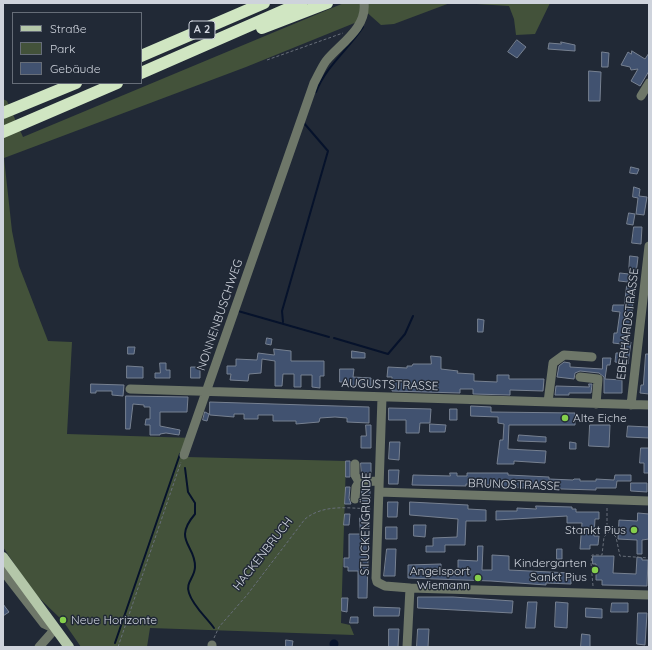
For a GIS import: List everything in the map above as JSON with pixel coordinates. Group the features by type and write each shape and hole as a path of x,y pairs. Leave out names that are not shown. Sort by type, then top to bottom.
{"highway":[{"path":"142,49 245,3"},
{"name":"A 2","path":"142,56 264,3"},
{"name":"A 2","path":"142,73 301,3"},
{"path":"228,35 246,34 327,3"},
{"path":"3,113 74,84"},
{"path":"3,132 115,84"}],"main road":[{"path":"3,557 69,647"}],"street":[{"name":"NONNENBUSCHWEG","path":"184,455 314,83 326,62 355,30 365,10 364,3"},
{"path":"641,96 649,82"},
{"name":"EBERHARDSTRASSE","path":"631,405 649,246"},
{"path":"548,402 552,363 564,355 592,357"},
{"path":"580,378 598,379 596,404"},
{"name":"AUGUSTSTRASSE","path":"130,389 649,405"},
{"name":"STUCKENGRÜNDE","path":"382,397 378,509 378,582 385,586 410,588"},
{"path":"355,464 355,475 359,482"},
{"path":"359,482 379,481"},
{"path":"355,500 356,487 359,482"},
{"name":"BRUNOSTRASSE","path":"379,492 649,501"},
{"path":"3,571 44,624 55,629 39,647"},
{"path":"407,647 410,588 593,592 649,595"}],"path":[{"path":"267,60 355,30"},
{"path":"118,647 184,455"},
{"path":"607,500 607,528 616,537 620,556 649,558"},
{"name":"HACKENBRUCH","path":"212,646 219,627 247,595 305,519 316,512 331,508 378,509"},
{"path":"593,592 594,579 591,563 592,555 602,555 604,537 609,531"}],"green space":[{"path":"344,3 450,3 394,24 381,25 363,9 357,22 246,67 4,158 12,231 19,266 48,341 72,342 67,434 194,438 187,457 346,461 341,623 350,625 354,635 150,628 147,647 81,647 63,621 33,592 3,547 3,99 7,101 23,137"},
{"path":"460,3 550,3 535,34 516,35 514,19 509,6"}],"water":[{"path":"332,640 336,640 338,644 336,648 332,648 330,646 330,642"}],"building":[{"path":"517,40 526,47 517,58 508,52"},
{"path":"561,42 575,45 575,51 548,49 549,43 561,44"},
{"path":"632,51 645,59 649,53 649,71 640,86 631,81 638,69 631,70 630,67 621,65 628,52 631,54"},
{"path":"602,52 609,53 608,67 602,67"},
{"path":"589,71 601,72 600,101 589,101"},
{"path":"631,167 639,169 637,174 630,173"},
{"path":"634,187 640,189 639,196 647,197 644,215 636,214 638,198 633,197"},
{"path":"629,213 635,214 633,225 627,224"},
{"path":"634,227 642,227 641,244 632,243"},
{"path":"630,256 638,257 636,274 629,273"},
{"path":"620,273 629,274 628,282 619,281"},
{"path":"627,286 635,287 628,342 631,342 628,364 615,362 616,353 620,353 622,344 613,343 614,333 617,333 620,312 612,311 613,305 624,305"},
{"path":"478,319 484,320 483,332 478,332"},
{"path":"267,338 272,339 271,345 266,344"},
{"path":"128,347 135,347 134,354 128,354"},
{"path":"274,349 291,351 291,361 324,361 324,376 320,376 320,388 312,387 312,375 301,375 301,387 294,387 294,374 283,374 282,386 275,386 275,361 262,359 261,373 249,374 248,381 230,380 231,374 227,374 227,366 236,366 236,359 257,360 258,353 274,355"},
{"path":"352,351 365,353 365,358 352,358"},
{"path":"646,354 649,354 649,394 640,393 641,385 643,385"},
{"path":"431,356 441,357 441,369 458,371 457,373 474,374 474,381 497,382 497,375 509,375 509,379 544,379 543,391 510,390 510,395 473,394 473,389 460,389 460,393 392,391 392,377 387,377 388,367 407,368 407,366 412,366 413,364 431,364"},
{"path":"603,358 611,358 610,365 607,365 605,379 622,380 622,393 604,393 604,377 599,373 580,371 575,373 574,379 557,377 559,366 564,362 570,363 570,367 602,369"},
{"path":"160,363 166,363 166,370 170,370 170,378 155,378 155,373 160,373"},
{"path":"127,366 143,367 143,378 127,378"},
{"path":"191,367 200,367 200,378 191,378"},
{"path":"340,369 354,369 353,377 371,378 371,387 346,385 346,382 340,382"},
{"path":"91,384 124,385 123,396 112,395 112,391 96,391 96,393 91,393"},
{"path":"589,384 592,384 591,393 569,393 569,395 555,395 556,386 589,387"},
{"path":"126,396 188,397 187,412 160,412 160,426 180,430 179,435 166,433 160,435 150,435 150,425 145,425 146,419 150,419 150,407 144,407 144,405 133,404 130,429 126,429"},
{"path":"210,402 369,407 369,423 347,422 347,418 335,417 320,418 319,422 296,424 296,421 273,421 273,415 258,415 258,419 244,419 244,414 234,414 234,417 210,415"},
{"path":"471,406 491,407 491,412 575,413 575,425 509,425 508,449 546,451 545,463 514,461 514,464 497,464 500,440 503,440 504,424 498,423 498,417 471,416"},
{"path":"389,408 431,409 430,423 420,423 419,433 406,433 406,420 389,420"},
{"path":"450,409 457,409 457,420 450,420"},
{"path":"205,412 209,414 207,421 203,420"},
{"path":"430,424 446,425 445,432 430,432"},
{"path":"366,425 371,425 371,448 361,448 361,436 366,436"},
{"path":"590,425 610,425 609,447 589,446"},
{"path":"628,426 649,427 649,438 627,437"},
{"path":"519,435 546,437 546,442 518,441"},
{"path":"390,442 400,442 399,460 389,459"},
{"path":"570,442 576,443 576,449 570,449"},
{"path":"641,448 649,448 649,473 644,473 644,463 640,463"},
{"path":"346,461 350,461 350,477 346,477"},
{"path":"361,463 371,463 371,475 362,476"},
{"path":"389,470 399,470 398,484 389,484"},
{"path":"450,473 457,473 457,476 467,476 467,473 508,473 508,475 549,477 549,479 580,479 580,481 596,481 596,479 614,480 615,475 631,475 631,481 617,481 616,488 596,488 596,490 495,487 495,485 466,484 466,486 412,485 413,475 450,476"},
{"path":"631,483 647,483 647,492 631,491"},
{"path":"346,487 350,487 349,498 351,504 345,504"},
{"path":"370,487 370,501 361,501 362,488"},
{"path":"388,502 398,502 397,517 388,517"},
{"path":"410,502 468,505 468,509 486,510 486,521 466,521 465,545 445,545 445,552 426,552 426,546 433,546 433,538 457,537 458,519 410,515"},
{"path":"536,506 572,507 572,509 576,509 576,512 599,512 599,519 595,519 594,536 599,536 598,545 590,545 590,549 580,549 582,523 567,523 567,516 496,520 496,511 517,511 517,508 536,509"},
{"name":"Stankt Pius","path":"638,513 649,514 649,539 642,540 642,554 637,554 637,540 618,539 619,520 637,521"},
{"path":"345,514 350,514 349,525 344,525"},
{"path":"360,518 369,518 367,598 358,598 358,571 348,571 348,567 344,567 344,558 349,558 349,534 360,534"},
{"path":"414,525 426,525 425,537 414,536"},
{"path":"386,527 397,527 397,539 386,539"},
{"path":"478,546 483,546 482,570 492,570 492,555 509,556 509,570 571,573 571,584 546,583 546,585 491,581 408,578 408,565 441,564 441,570 458,570 458,560 477,561"},
{"path":"387,549 396,549 395,576 384,576"},
{"path":"557,549 562,549 562,559 557,559"},
{"path":"593,556 614,556 613,573 636,574 637,557 642,558 642,560 648,560 647,586 602,585 602,580 596,580 596,564 593,564"},
{"path":"418,597 453,597 513,601 512,613 418,608"},
{"path":"342,598 348,598 347,612 342,611"},
{"path":"528,602 537,602 535,628 526,628"},
{"path":"556,602 568,603 567,628 555,627"},
{"path":"612,603 628,603 628,612 611,612"},
{"path":"3,604 9,612 3,616"},
{"path":"374,607 400,608 399,616 374,616"},
{"path":"586,608 602,609 602,618 586,617"},
{"path":"638,613 647,613 645,645 637,644"},
{"path":"351,617 358,617 358,623 350,623"},
{"path":"389,629 399,629 398,647 389,647"},
{"path":"418,629 429,629 428,647 417,647"},
{"path":"582,634 590,635 590,647 581,647"},
{"path":"286,640 293,641 292,647 286,647"}],"waterway":[{"path":"316,92 325,74 363,27"},
{"path":"283,322 282,311 328,151 303,122"},
{"path":"238,311 329,337"},
{"path":"334,338 388,354 405,334 413,316"},
{"path":"115,643 180,454"},
{"path":"185,468 188,492 195,503 195,514 188,523 185,531 185,537 192,553 195,567 195,571 189,583 188,589 193,602 214,628"}],"place":[{"name":"Alte Eiche","path":"565,418"},
{"name":"Stankt Pius","path":"634,530"},
{"name":"Kindergarten Sankt Pius","path":"595,570"},
{"name":"Angelsport Wiemann","path":"478,578"},
{"name":"Neue Horizonte","path":"63,620"}]}
